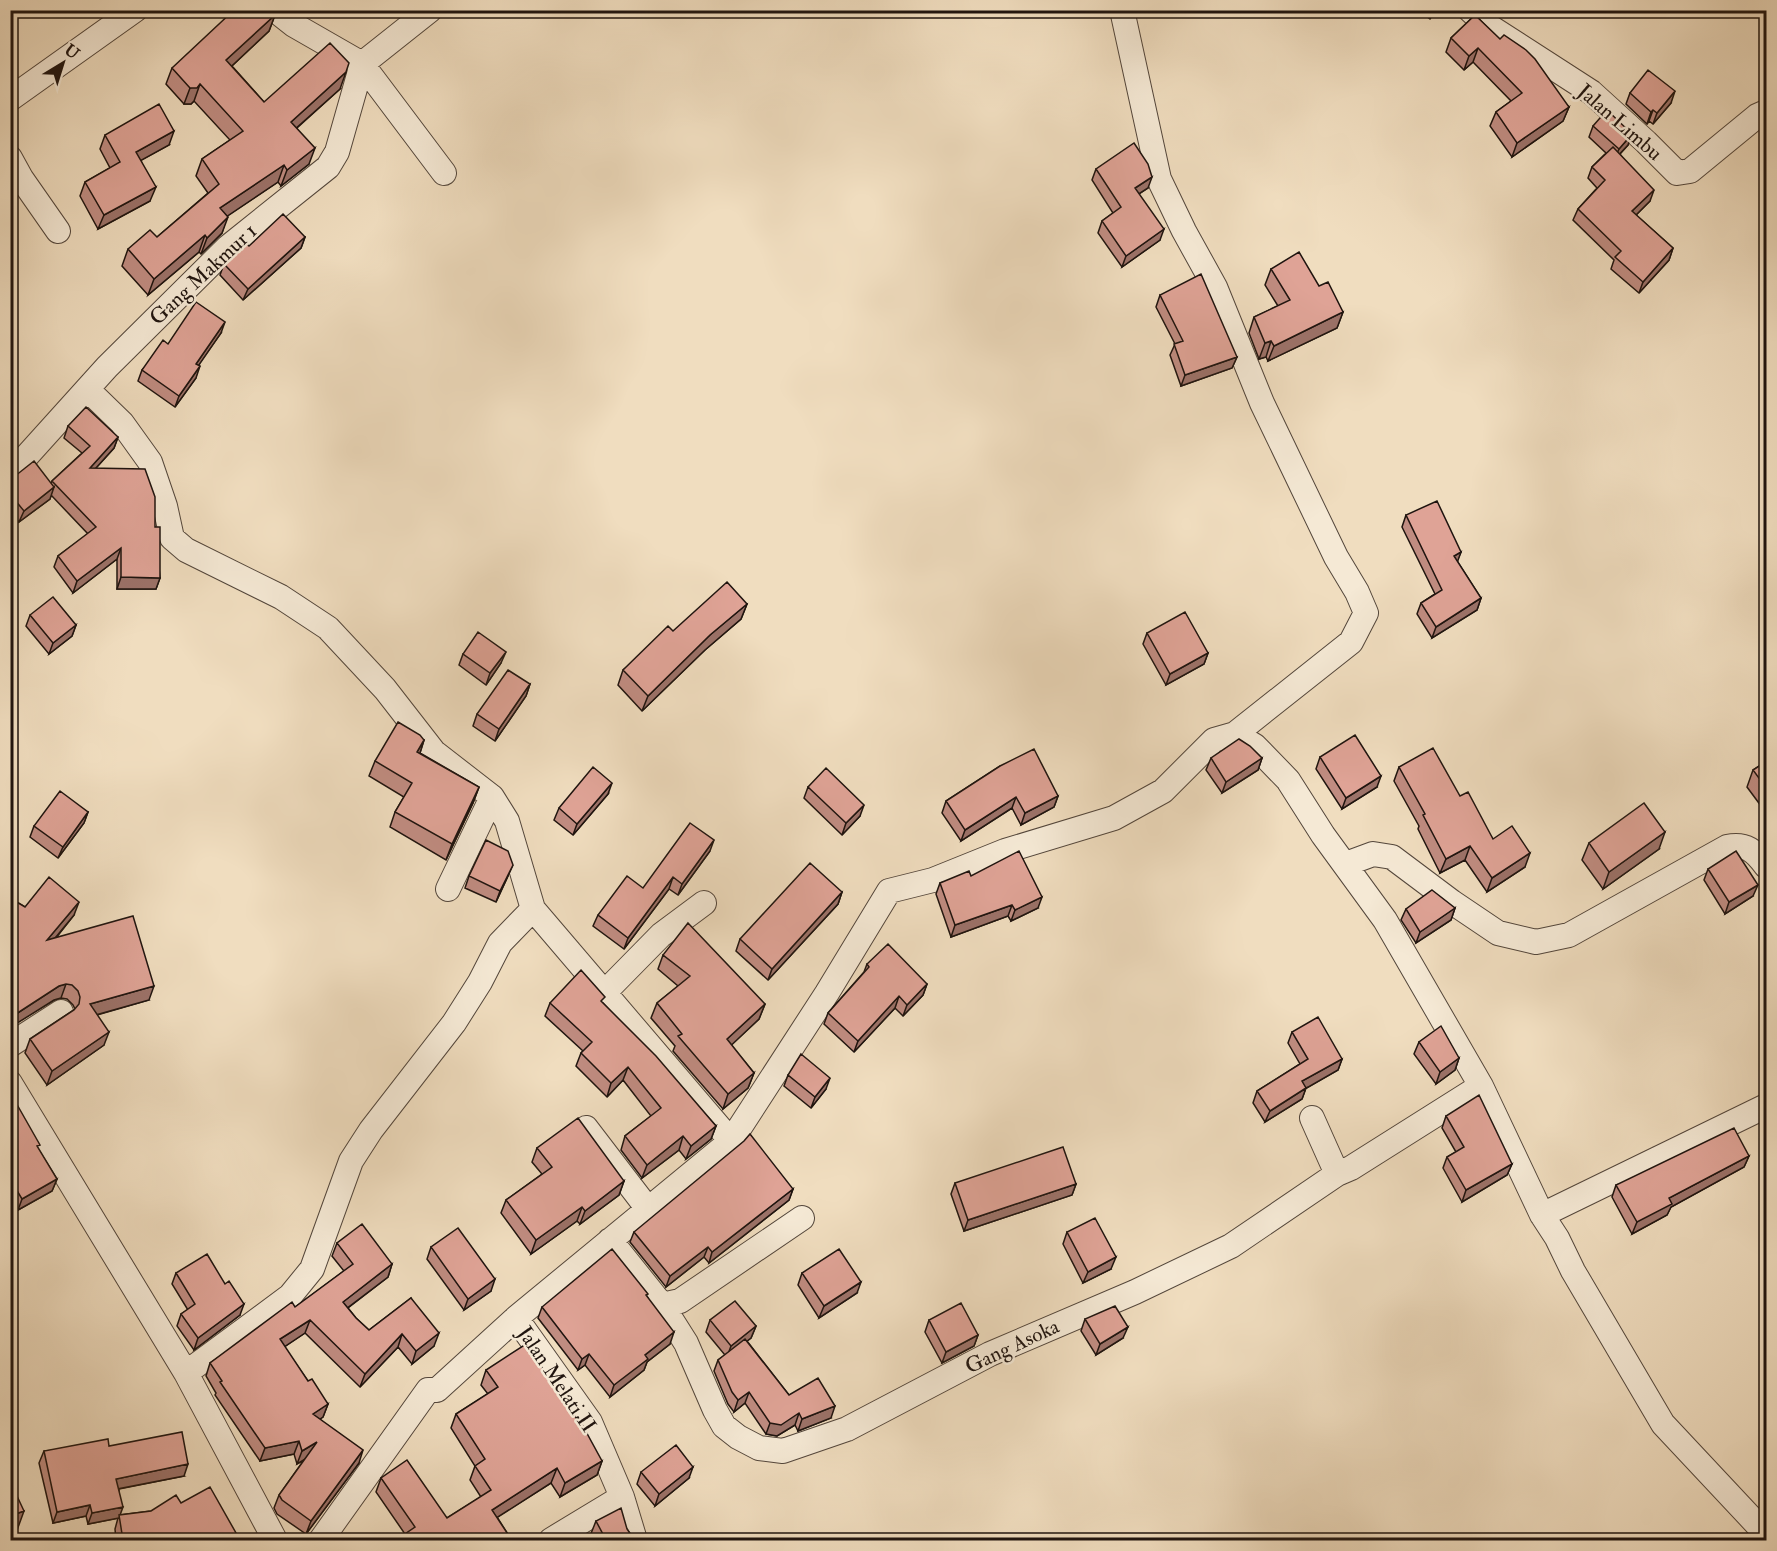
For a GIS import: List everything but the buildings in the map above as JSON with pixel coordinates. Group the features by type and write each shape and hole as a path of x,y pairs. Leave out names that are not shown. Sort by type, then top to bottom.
{"street":[{"path":"10,99 135,10"},
{"path":"275,10 294,25 362,64 444,173"},
{"path":"362,64 430,10"},
{"path":"321,1540 428,1390 437,1390 516,1318 731,1141 827,993 889,891 933,880 1005,852 1114,818 1163,791 1214,740 1235,734 1351,642 1366,614 1262,403 1215,287 1159,179 1122,10"},
{"name":"Jalan Limbu","path":"1482,15 1591,92 1677,173 1690,171 1757,116 1767,112"},
{"name":"Gang Makmur 1","path":"10,468 24,459 107,367 228,246 328,167 337,152 362,64"},
{"path":"14,174 58,231"},
{"path":"87,389 122,423 150,462 165,506 172,538 186,550 281,597 328,628 384,689 434,752 492,797 507,821 533,909 731,1141"},
{"path":"1235,734 1255,746 1288,780 1323,835 1385,921 1481,1086 1542,1215 1663,1424 1767,1534"},
{"path":"448,889 492,797"},
{"path":"1346,864 1373,854 1392,857 1498,933 1536,942 1569,935 1727,847 1740,844 1751,850 1767,866"},
{"path":"604,993 661,935 704,903"},
{"path":"186,1373 290,1296 312,1269 351,1161 371,1131 399,1097 418,1067 454,1023 480,982 500,943 533,909"},
{"path":"10,1045 61,1012"},
{"path":"10,1083 186,1373 275,1540"},
{"name":"Gang Asoka","path":"610,1240 662,1305 686,1343 724,1426 738,1437 759,1448 783,1451 847,1429 990,1354 1135,1292 1231,1246 1337,1174 1351,1168 1481,1086"},
{"path":"1542,1215 1767,1106"},
{"path":"1312,1118 1337,1174"},
{"path":"586,1128 648,1209"},
{"path":"662,1305 680,1301 802,1218"},
{"name":"Jalan Melati II","path":"516,1318 590,1422 622,1497 635,1540"},
{"path":"551,1540 622,1497"}]}
